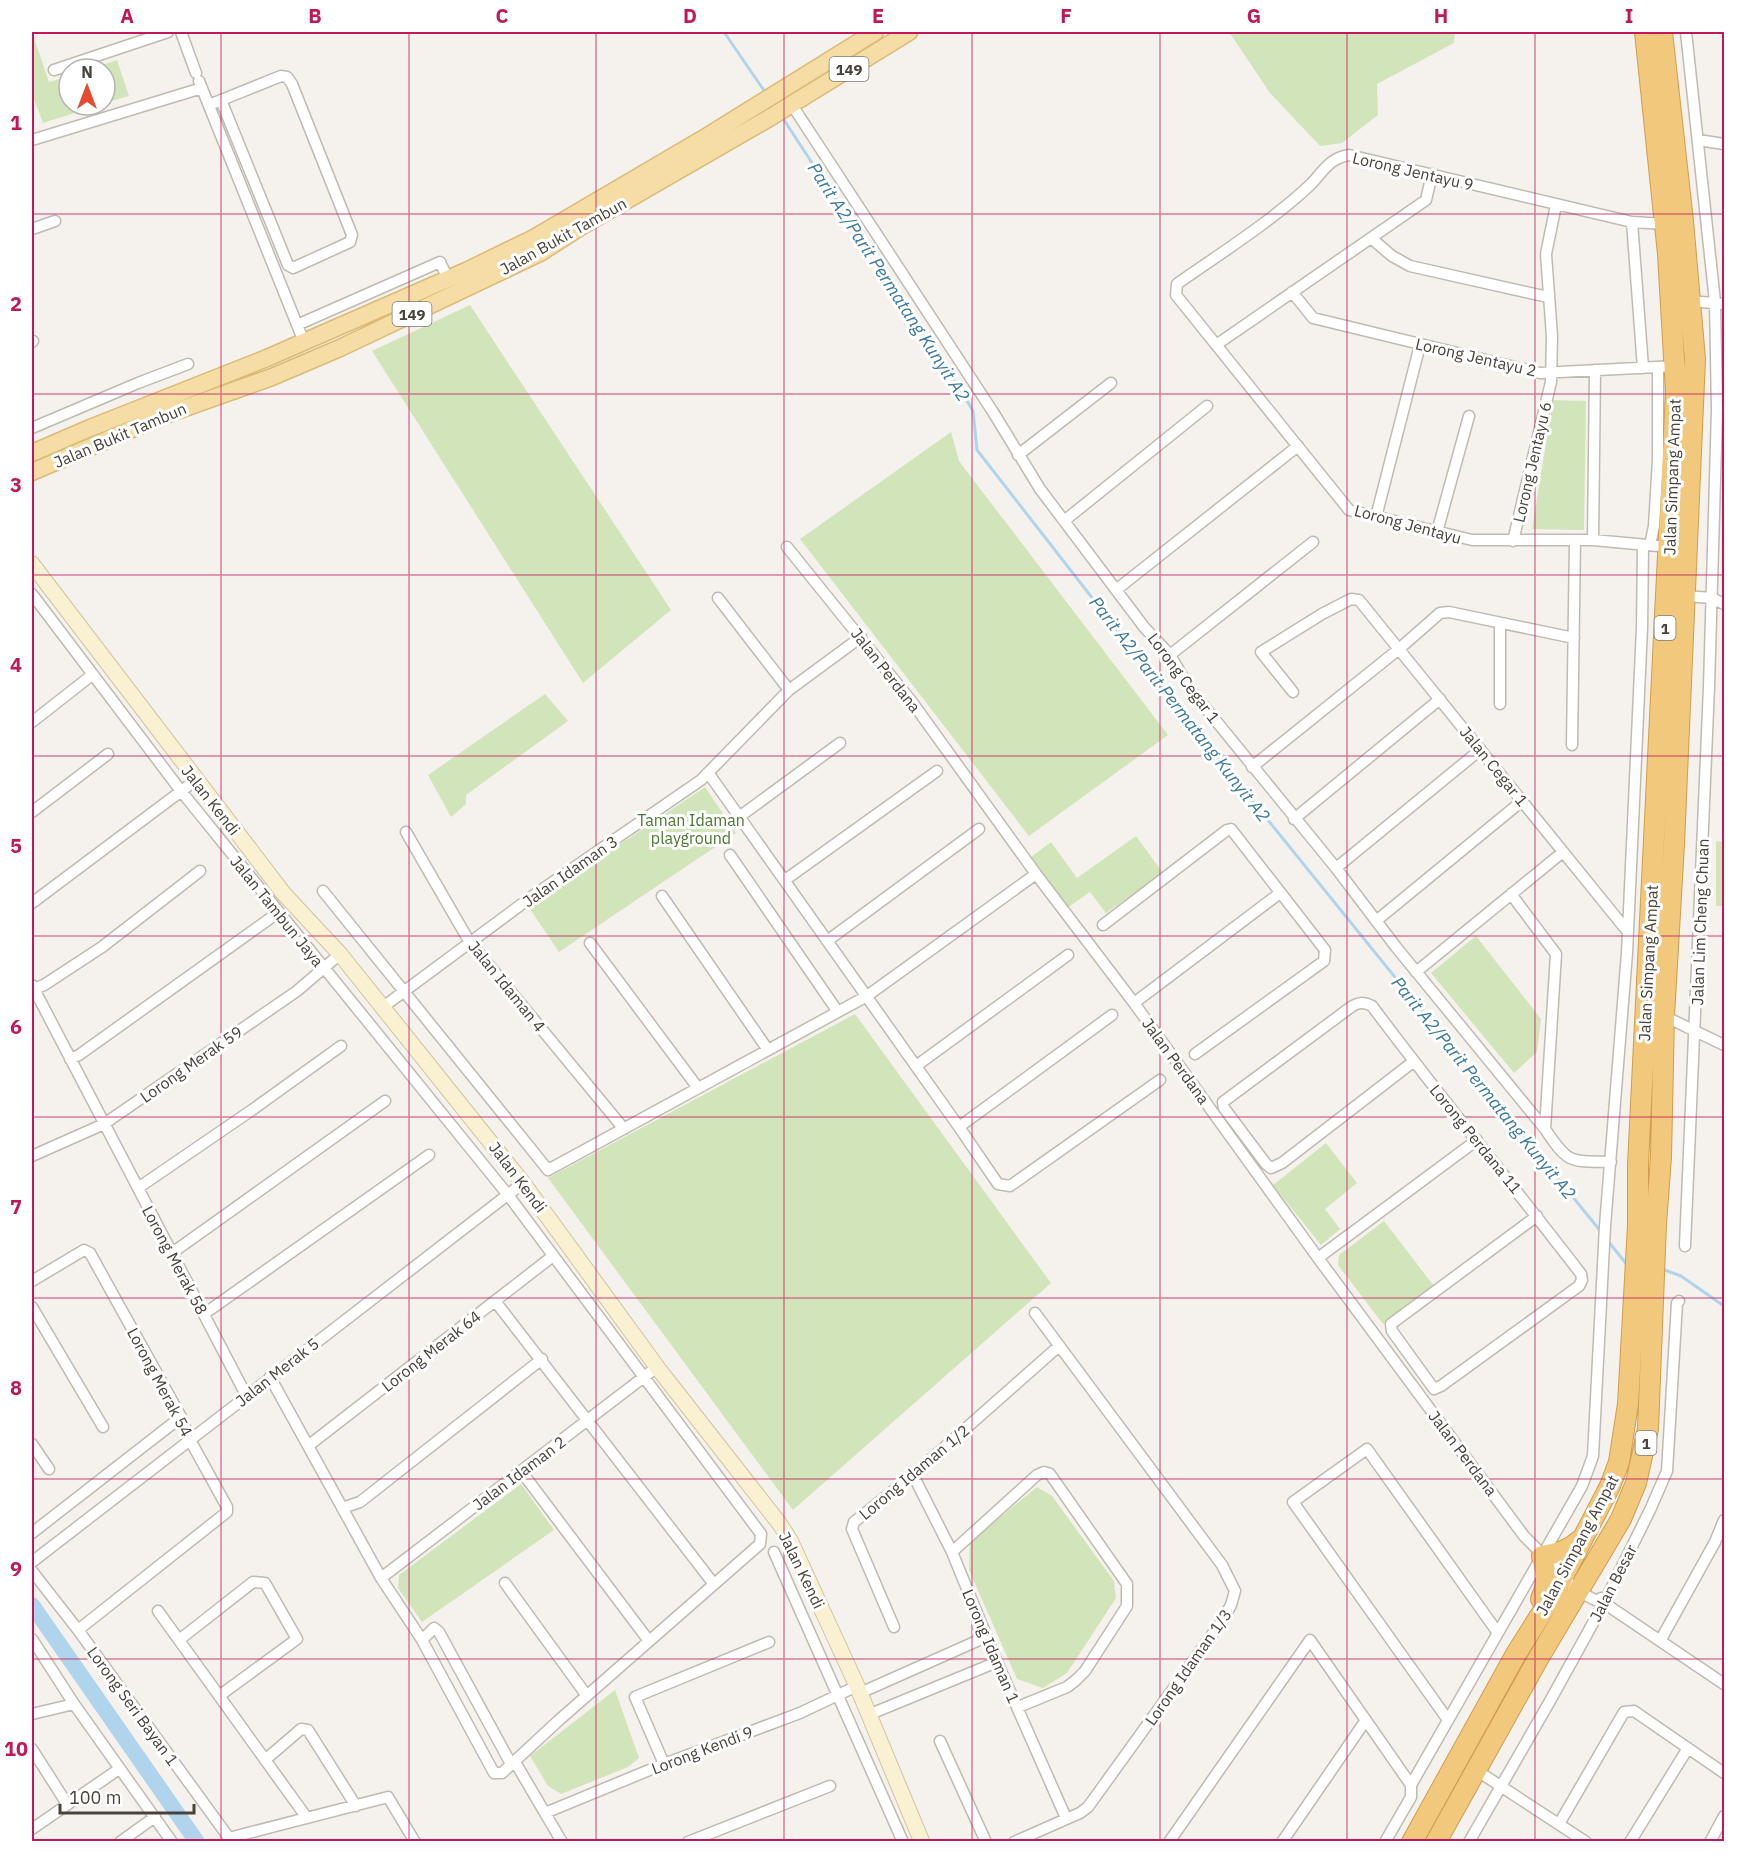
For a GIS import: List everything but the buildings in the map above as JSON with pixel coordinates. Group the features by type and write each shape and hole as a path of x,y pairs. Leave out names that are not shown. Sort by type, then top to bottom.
{"highway":[{"name":"Jalan Simpang Ampat","path":"1645,32 1665,224 1666,366 1654,546 1649,955 1638,1165 1647,1225"},
{"name":"Jalan Simpang Ampat","path":"1436,1842 1621,1519 1636,1483 1648,1429 1644,1288 1647,1225 1661,1157 1664,1016 1695,359 1662,32"},
{"name":"Jalan Simpang Ampat","path":"1412,1842 1516,1654 1554,1592 1610,1486 1620,1462 1644,1288"},
{"path":"1516,1654 1546,1587 1548,1576 1542,1556 1570,1549 1584,1536"}],"main road":[{"name":"Jalan Bukit Tambun","path":"32,453 304,342 448,279 534,238 701,140 875,32"},
{"name":"Jalan Bukit Tambun","path":"32,472 165,415 272,377 340,348 540,253 582,226 790,106 909,32"}],"street":[{"path":"54,70 168,32"},
{"path":"181,32 304,342"},
{"name":"Jalan Lim Cheng Chuan","path":"1685,1246 1712,598 1720,484 1718,410 1720,303 1686,32"},
{"path":"209,105 221,100 281,76 287,76 352,235 350,243 293,268 288,266 221,100"},
{"path":"32,140 199,81"},
{"name":"Lorong Cegar 1","path":"790,106 986,402 1018,455 1116,590 1170,656 1190,689 1336,868 1416,972 1545,1129 1560,1152 1574,1161 1611,1162"},
{"path":"1698,140 1725,144"},
{"name":"Lorong Jentayu 9","path":"1176,296 1177,284 1296,198 1317,178 1328,163 1340,156 1349,155 1632,222 1665,224"},
{"path":"1216,345 1426,200 1432,174"},
{"name":"Lorong Jentayu 6","path":"1513,541 1552,372 1552,336 1546,254 1556,205"},
{"path":"32,229 55,221"},
{"path":"1632,222 1643,368"},
{"path":"1371,238 1392,256 1410,266 1548,297"},
{"path":"297,325 440,262 448,279"},
{"name":"Lorong Jentayu 2","path":"1292,292 1313,318 1540,373 1666,366"},
{"name":"Lorong Jentayu","path":"1176,296 1349,510 1472,540 1593,540 1654,546"},
{"path":"1690,301 1720,303"},
{"path":"1376,517 1420,345"},
{"path":"32,428 189,364"},
{"path":"1593,540 1595,370"},
{"path":"1018,455 1111,383"},
{"path":"1064,521 1207,406"},
{"path":"1437,532 1470,416"},
{"path":"1116,590 1298,446"},
{"path":"1572,745 1575,540"},
{"path":"1170,656 1313,542"},
{"name":"Jalan Simpang Ampat","path":"1385,1842 1411,1797 1411,1785 1582,1486 1593,1456 1605,1226 1627,952 1642,628 1654,546"},
{"name":"Jalan Perdana","path":"787,547 912,702 1524,1536 1563,1575 1570,1576 1581,1587 1599,1596 1604,1603 1723,1680"},
{"name":"Jalan Kendi","path":"34,573 284,894 340,954 523,1183 657,1367 779,1523 790,1540 858,1689 922,1842"},
{"name":"Jalan Tambun Jaya","path":"32,594 181,791 507,1195"},
{"path":"1685,597 1712,598 1725,604"},
{"path":"718,598 789,690"},
{"name":"Jalan Cegar 1","path":"1293,692 1261,652 1322,614 1352,599 1359,600 1628,932"},
{"path":"1252,767 1399,649 1440,613 1449,612 1574,638"},
{"path":"1500,624 1500,704"},
{"name":"Jalan Idaman 3","path":"383,1006 470,941 709,774 789,690 861,637"},
{"path":"32,722 92,675"},
{"path":"1294,819 1440,699"},
{"path":"739,817 840,743"},
{"path":"1336,868 1480,750"},
{"path":"32,812 108,754"},
{"path":"785,880 937,771"},
{"path":"709,774 998,1184 1010,1186 1160,1080"},
{"path":"32,903 196,780"},
{"path":"1376,921 1522,801"},
{"path":"827,940 979,829"},
{"path":"1103,925 1231,829 1325,950 1324,961 1195,1054"},
{"name":"Jalan Idaman 4","path":"406,832 470,941 624,1129"},
{"path":"1416,972 1563,852"},
{"path":"730,855 838,1012"},
{"path":"33,987 44,985 102,947 200,871"},
{"path":"624,1129 867,996 1036,874"},
{"name":"Jalan Kendi","path":"323,891 548,1170 624,1129"},
{"path":"1134,1003 1280,893"},
{"path":"1511,894 1556,954 1545,1129"},
{"path":"662,896 768,1050"},
{"path":"70,1059 279,912"},
{"path":"590,943 698,1088"},
{"path":"1627,952 1649,955"},
{"name":"Lorong Merak 59","path":"32,1156 105,1124 297,991 340,954"},
{"path":"916,1066 1068,955"},
{"name":"Lorong Merak 58","path":"33,987 246,1395"},
{"name":"Lorong Perdana 11","path":"1413,1062 1282,1163 1271,1168 1224,1107 1225,1100 1351,1006 1358,1002 1365,1002 1372,1006 1413,1062 1477,1140 1537,1216 1581,1274 1582,1280 1579,1286 1434,1389 1390,1327 1537,1216"},
{"path":"959,1127 1112,1015"},
{"path":"1664,1016 1725,1045"},
{"path":"138,1188 340,1046"},
{"path":"172,1252 385,1101"},
{"path":"1318,1258 1477,1140"},
{"path":"204,1314 429,1155"},
{"name":"Jalan Merak 5","path":"32,1562 523,1183"},
{"name":"Jalan Kendi","path":"507,1195 761,1534 760,1544 713,1583"},
{"name":"Lorong Merak 54","path":"32,1281 84,1250 90,1253 181,1417 190,1440 226,1502 227,1512 78,1630"},
{"name":"Lorong Merak 64","path":"308,1446 553,1256"},
{"path":"270,1377 381,1578 422,1640 494,1773 502,1773 713,1583 495,1301"},
{"name":"Jalan Besar","path":"1469,1842 1604,1603 1667,1471 1677,1303 1679,1301"},
{"path":"32,1307 103,1427"},
{"name":"Lorong Idaman 1/3","path":"1014,1842 1088,1807 1232,1605 1235,1591 1222,1565 1035,1313"},
{"name":"Lorong Idaman 1/2","path":"894,1627 852,1529 854,1522 913,1475 1059,1346"},
{"path":"342,1508 351,1507 360,1502 542,1359"},
{"name":"Jalan Idaman 2","path":"381,1578 657,1367"},
{"path":"32,1533 181,1417"},
{"path":"32,1444 49,1469"},
{"path":"1448,1720 1293,1502 1367,1449 1498,1633"},
{"path":"522,1471 649,1641"},
{"path":"952,1552 1037,1475 1044,1472 1050,1474 1127,1584 1127,1606 1085,1671 1067,1687 1018,1707"},
{"name":"Lorong Idaman 1","path":"913,1475 952,1552 986,1637 1066,1818"},
{"path":"1660,1641 1720,1546 1725,1520"},
{"name":"Jalan Kendi","path":"774,1552 898,1840"},
{"name":"Lorong Seri Bayan 1","path":"32,1571 78,1630 231,1840"},
{"path":"179,1640 253,1582 265,1583 297,1640 219,1696"},
{"path":"505,1583 587,1696"},
{"path":"158,1611 307,1818"},
{"path":"422,1640 434,1628 440,1632 513,1763 562,1842"},
{"name":"Lorong Kendi 9","path":"545,1813 986,1637"},
{"path":"1169,1842 1310,1640 1411,1785"},
{"path":"664,1764 635,1697 770,1642"},
{"path":"34,1646 172,1842"},
{"path":"868,1715 997,1662"},
{"path":"32,1714 74,1704"},
{"path":"1559,1824 1624,1712 1634,1711 1725,1773"},
{"path":"1282,1842 1366,1720"},
{"path":"265,1760 301,1729 308,1730 356,1806"},
{"path":"940,1741 986,1842"},
{"path":"1630,1842 1688,1748"},
{"path":"32,1749 68,1804"},
{"path":"32,1829 119,1769"},
{"path":"1476,1770 1582,1840"},
{"path":"688,1842 830,1786"},
{"path":"231,1840 388,1797 415,1842"},
{"path":"1710,1842 1725,1816"},
{"path":"120,1842 156,1817"}],"green space":[{"path":"32,32 49,82 57,80 57,117 62,117 43,123 32,94"},
{"path":"1229,32 1455,32 1454,43 1377,84 1378,115 1342,143 1320,146 1270,93"},
{"path":"117,60 129,96 117,100"},
{"path":"470,305 671,610 583,683 372,351"},
{"path":"1553,400 1586,401 1584,530 1532,529"},
{"path":"951,432 959,461 1168,735 1029,836 800,539"},
{"path":"545,694 568,721 466,795 466,804 451,817 428,775"},
{"name":"Taman Idaman playground","path":"705,787 736,833 559,952 528,906"},
{"path":"1136,836 1163,873 1106,913 1090,892 1067,908 1031,857 1051,842 1077,878"},
{"path":"1716,841 1724,842 1724,906 1716,906"},
{"path":"1476,936 1541,1019 1537,1052 1514,1073 1431,973"},
{"path":"855,1014 1051,1283 793,1510 548,1178"},
{"path":"1326,1143 1357,1183 1325,1209 1340,1229 1321,1245 1273,1185"},
{"path":"1384,1221 1434,1286 1383,1324 1338,1265 1339,1255"},
{"path":"521,1484 554,1530 422,1622 398,1588 399,1575"},
{"path":"1037,1487 1052,1496 1114,1581 1116,1598 1067,1673 1043,1688 1017,1679 969,1570 970,1542"},
{"path":"615,1690 639,1758 628,1767 561,1794 548,1786 530,1756"}],"waterway":[{"name":"Parit A2/Parit Permatang Kunyit A2","path":"724,32 765,92"},
{"name":"Parit A2/Parit Permatang Kunyit A2","path":"782,117 962,392 973,411 977,450 1195,730 1602,1233"},
{"name":"Parit A2/Parit Permatang Kunyit A2","path":"1608,1241 1628,1266"},
{"name":"Parit A2/Parit Permatang Kunyit A2","path":"1662,1269 1681,1276 1724,1306"},
{"path":"32,1605 197,1842"}]}
